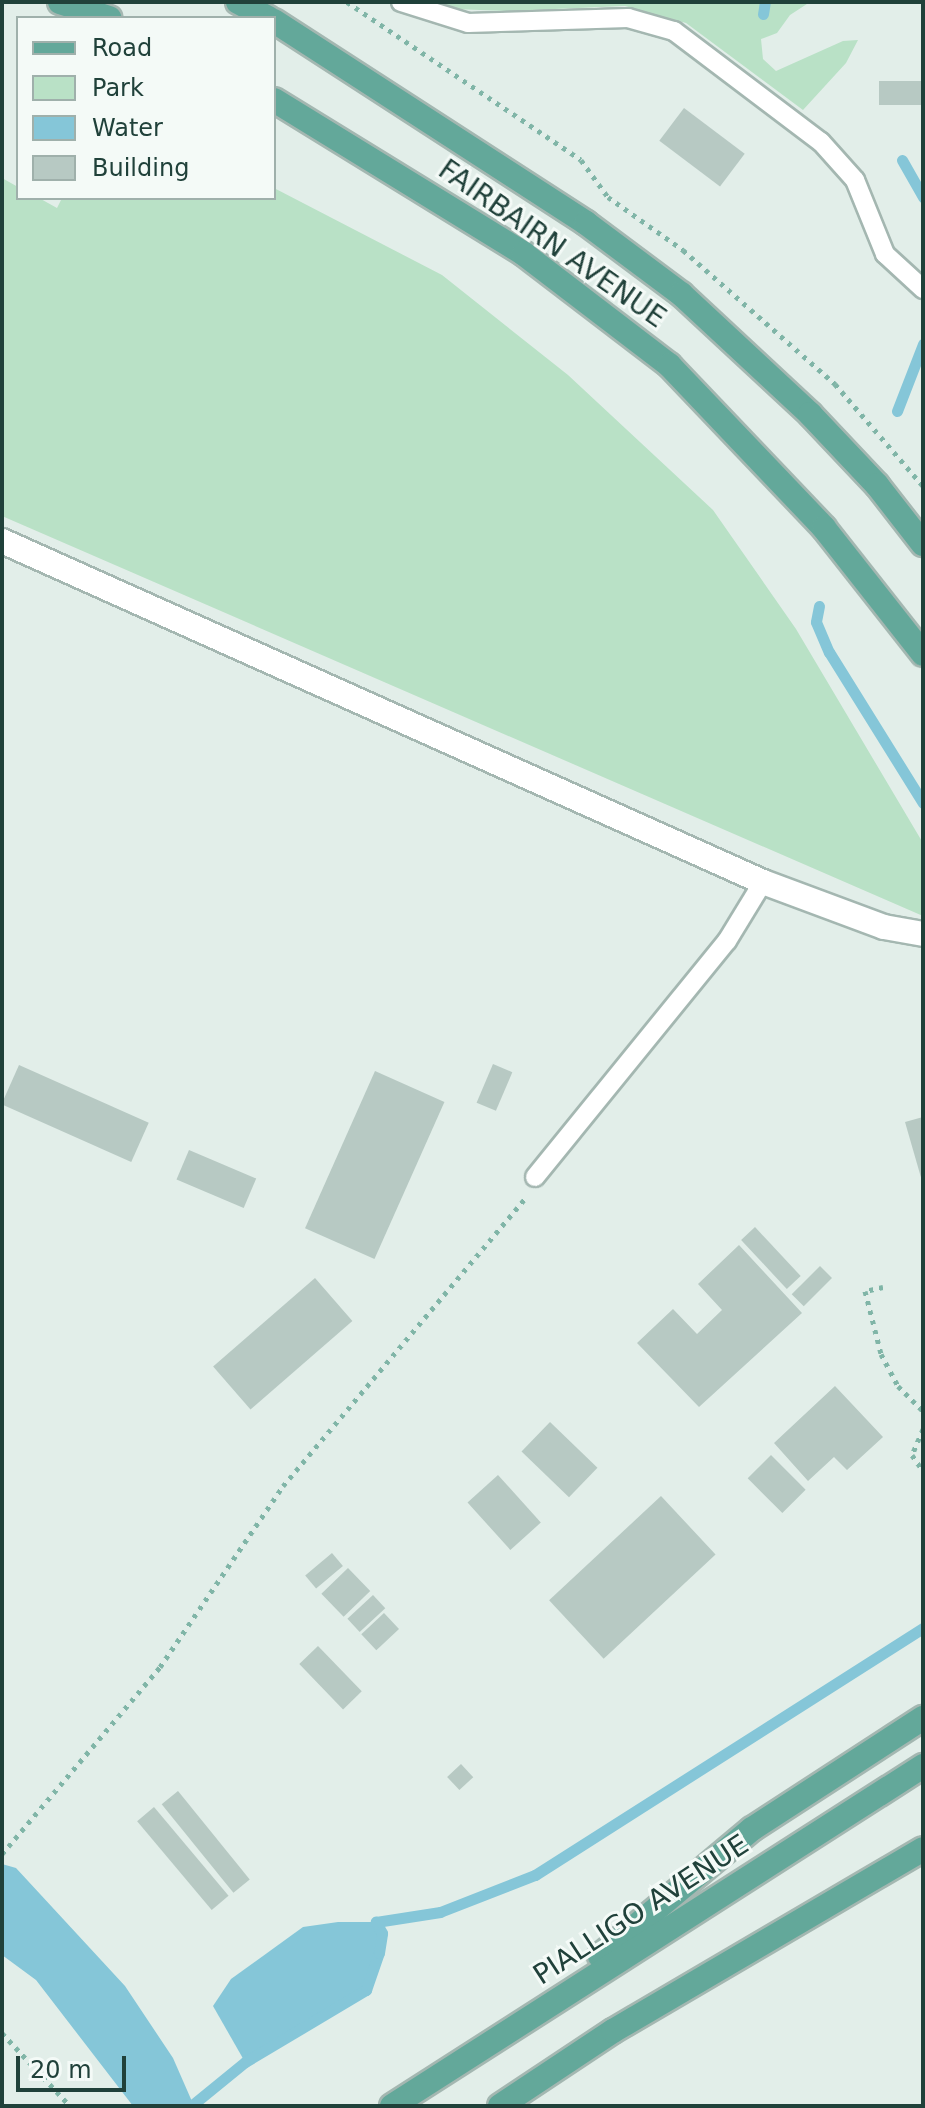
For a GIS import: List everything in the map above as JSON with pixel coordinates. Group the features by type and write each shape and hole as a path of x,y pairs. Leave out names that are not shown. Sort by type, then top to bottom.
{"main road":[{"path":"60,2 103,16"},
{"path":"238,2 264,16"},
{"name":"FAIRBAIRN AVENUE","path":"276,22 586,223 681,294 810,414 877,485 923,544"},
{"name":"FAIRBAIRN AVENUE","path":"276,101 524,254 669,365 824,528 923,654"},
{"path":"522,2022 752,1829 923,1718"},
{"name":"PIALLIGO AVENUE","path":"392,2106 923,1766"},
{"path":"500,2106 613,2031 923,1849"}],"street":[{"path":"2,541 763,882 884,927 923,934"}],"lane":[{"path":"401,2 468,23 628,18 674,31 821,142 855,180 885,254 923,289"},
{"path":"532,1186 727,941 763,882"}],"path":[{"path":"2,1854 160,1667 283,1486 532,1186"},
{"path":"883,1287 865,1291 881,1354 898,1386 923,1411"},
{"path":"923,1429 912,1455 923,1471"},
{"path":"2,2033 70,2106"}],"green space":[{"path":"434,2 810,2 790,15 777,33 761,39 763,59 776,71 843,41 858,40 846,63 803,110 686,23 625,6 507,11 453,9"},
{"path":"2,178 16,186 16,200 43,200 57,208 61,200 276,200 276,189 442,275 568,375 713,510 796,629 923,843 923,916 2,516"}],"water":[{"path":"2,1864 16,1868 125,1986 173,2058 194,2106 133,2106 36,1980 2,1955"},
{"path":"338,1922 376,1922 382,1933 366,1990 245,2062 213,2006 231,1979 303,1927"}],"building":[{"path":"879,81 923,81 923,105 879,105"},
{"path":"684,108 745,154 720,186 659,141"},
{"path":"493,1064 512,1072 496,1111 477,1103"},
{"path":"19,1065 149,1123 131,1162 2,1105"},
{"path":"375,1071 444,1102 374,1259 305,1228"},
{"path":"923,1117 923,1181 922,1181 905,1122"},
{"path":"189,1150 256,1179 244,1208 176,1179"},
{"path":"755,1227 801,1276 787,1289 741,1240"},
{"path":"739,1245 802,1313 699,1407 637,1343 673,1309 697,1334 722,1310 698,1284"},
{"path":"820,1266 832,1278 804,1306 792,1294"},
{"path":"315,1278 352,1321 251,1410 213,1367"},
{"path":"835,1386 883,1437 847,1470 834,1457 808,1481 774,1443"},
{"path":"550,1422 597,1468 569,1497 522,1451"},
{"path":"771,1455 806,1490 782,1513 748,1478"},
{"path":"498,1475 541,1523 510,1550 468,1502"},
{"path":"661,1496 716,1555 604,1659 549,1600"},
{"path":"332,1553 343,1566 316,1589 305,1575"},
{"path":"348,1568 370,1591 344,1617 321,1594"},
{"path":"373,1595 385,1608 360,1632 347,1619"},
{"path":"384,1613 399,1629 376,1650 361,1634"},
{"path":"318,1646 362,1691 343,1709 299,1664"},
{"path":"461,1764 473,1777 459,1790 447,1777"},
{"path":"178,1791 250,1880 233,1893 162,1804"},
{"path":"154,1807 229,1896 212,1910 137,1821"}],"waterway":[{"path":"763,14 765,2"},
{"path":"902,160 923,197"},
{"path":"897,411 923,344"},
{"path":"819,606 816,622 829,652 923,803"},
{"path":"191,2106 245,2062 366,1990 379,1953 382,1933 376,1922 440,1912 535,1875 923,1628"}]}
